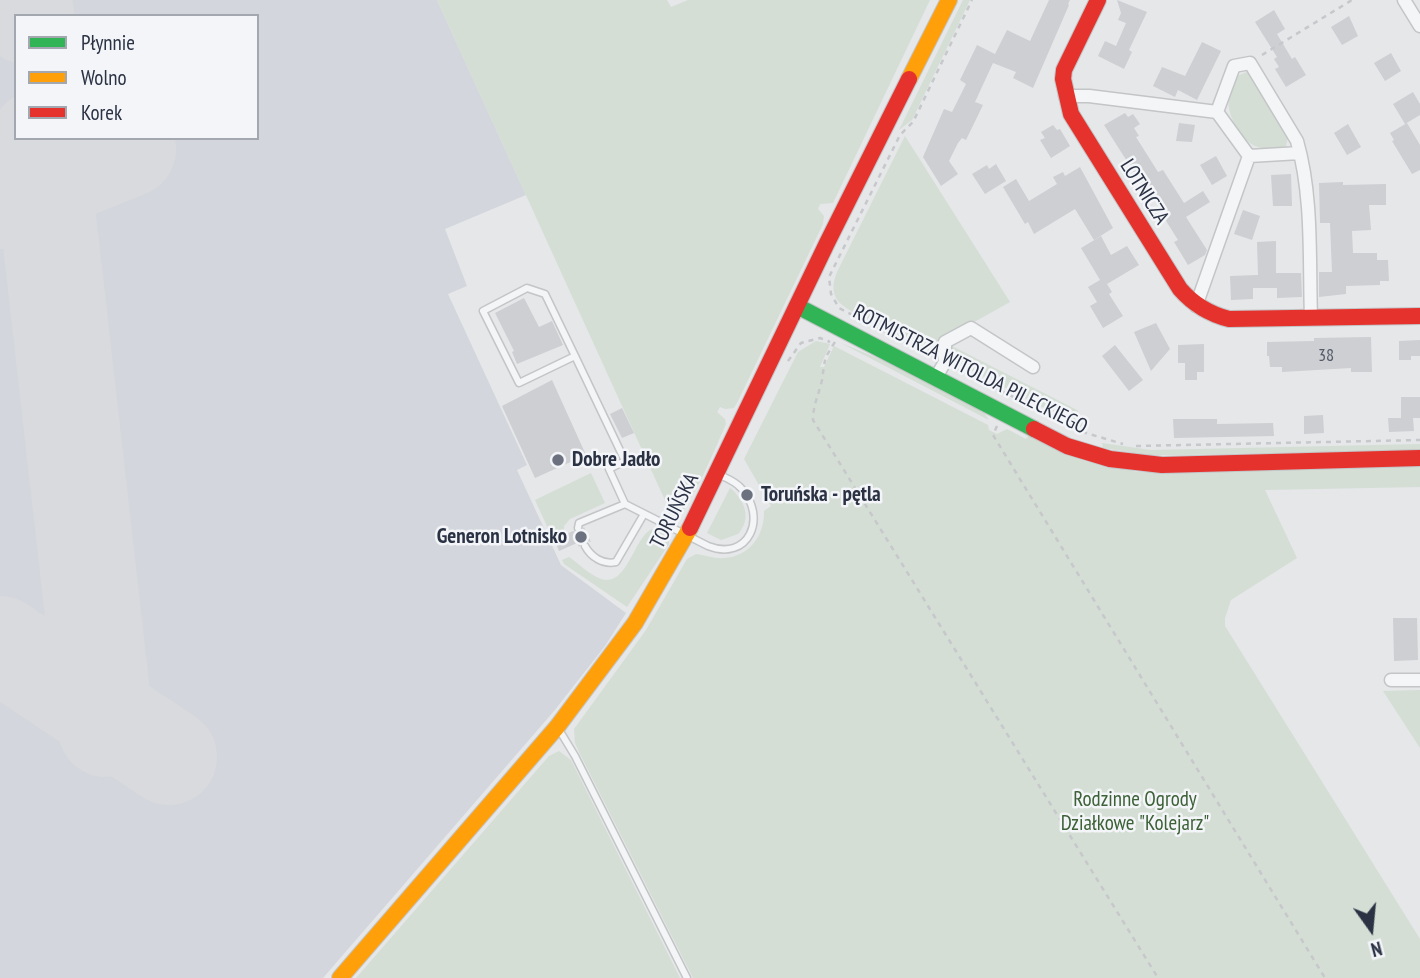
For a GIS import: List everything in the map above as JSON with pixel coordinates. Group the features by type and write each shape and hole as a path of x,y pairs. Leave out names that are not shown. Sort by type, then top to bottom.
{"street":[{"name":"TORUŃSKA","path":"340,978 557,727 635,623 687,535 718,474 797,306 949,0"},
{"name":"LOTNICZA","path":"1098,0 1064,69 1062,79 1071,114 1180,289 1196,306"},
{"path":"1404,0 1420,26"},
{"path":"1217,112 1234,66 1250,63 1297,141 1306,180 1311,318"},
{"path":"1066,96 1089,96 1217,112 1249,156"},
{"path":"1249,156 1300,153"},
{"path":"1249,156 1196,306 1211,315 1229,318 1420,316"},
{"name":"ROTMISTRZA WITOLDA PILECKIEGO","path":"797,306 1068,446 1110,459 1162,465 1420,458"},
{"path":"936,377 945,362 945,342 971,328 1033,367"},
{"path":"1391,680 1420,680"}],"lane":[{"path":"575,356 519,383 483,311 527,288 545,295 575,356 625,461 609,469 625,503 713,548 728,549 746,540 752,530 754,511 739,485 718,474"},
{"path":"578,528 579,523 625,503"},
{"path":"585,546 590,555 607,563 616,562 644,514"},
{"path":"557,727 575,756 687,978"}],"path":[{"path":"972,0 914,122 900,135 829,277 831,294 839,308 1086,433 1127,445 1156,447 1420,440"},
{"path":"1250,63 1352,0"},
{"path":"785,365 801,343 820,338 834,343 822,364 822,381 815,398 813,420 1158,978"},
{"path":"997,426 993,435 1325,978"}],"shaded area":[{"path":"0,0 437,0 526,195 445,229 467,286 448,294 527,465 517,470 561,565 626,613 605,646 554,711 323,978 0,978"}],"green space":[{"path":"437,0 667,0 671,7 688,0 930,0 833,203 820,204 818,209 824,216 823,224 738,401 734,408 720,407 717,412 725,419 726,424 697,488 677,517 667,514 669,509"},
{"path":"963,0 970,0 912,120 899,130"},
{"path":"1247,72 1251,74 1288,136 1286,146 1268,149 1258,147 1246,140 1236,127 1228,104 1230,94 1237,76"},
{"path":"905,136 1010,302 942,340 935,354 854,313 838,301 834,290 838,270"},
{"name":"Rodzinne Ogrody Działkowe \"Kolejarz\"","path":"816,341 830,344 820,367 824,367 834,346 988,425 989,430 997,434 1007,429 1026,439 1029,435 1085,461 1138,472 1420,466 1420,487 1265,490 1297,558 1231,600 1225,626 1420,939 1420,978 693,978 580,754 575,743 574,729 646,630 687,559 696,554 717,558 733,557 754,543 762,528 764,511 771,506 744,459 798,352"},
{"path":"841,343 894,365 983,411 989,420"},
{"path":"950,345 1077,410 1086,424 1085,429 953,361"},
{"path":"1102,443 1151,450 1420,444 1420,450 1149,455 1103,448"},
{"path":"591,473 605,503 570,519 564,526 564,531 552,537 535,500"},
{"path":"730,488 743,504 745,522 738,534 721,540 707,533"},
{"path":"652,529 668,534 669,544 627,607 562,560 569,557 597,577 610,580 624,569 645,534"},
{"path":"1420,690 1420,748 1383,691"},
{"path":"559,751 571,760 680,978 356,978 549,756"}],"building":[{"path":"1049,0 1070,0 1033,88 1013,78 1016,72 993,63 975,102 983,105 966,140 962,138 949,161 958,174 941,186 923,157 944,109 952,112 966,84 960,80 977,45 995,54 1007,30 1030,41"},
{"path":"1117,0 1147,12 1129,50 1132,52 1124,69 1098,56 1105,41 1116,46 1126,23 1118,20 1121,13"},
{"path":"1274,10 1285,29 1277,34 1292,59 1295,57 1306,75 1286,87 1275,69 1279,67 1274,59 1277,57 1255,22"},
{"path":"1349,16 1358,36 1342,45 1331,27"},
{"path":"1202,42 1221,51 1197,100 1178,90 1175,97 1153,86 1162,67 1185,76"},
{"path":"1391,53 1401,71 1385,81 1374,63"},
{"path":"1413,92 1420,104 1420,115 1405,124 1393,104"},
{"path":"1125,113 1128,117 1133,114 1140,124 1134,128 1139,136 1136,137 1158,172 1163,170 1184,203 1203,191 1210,202 1186,217 1207,250 1205,255 1188,265 1174,242 1178,240 1158,208 1161,206 1146,182 1142,185 1104,125"},
{"path":"1179,123 1195,125 1192,142 1176,141"},
{"path":"1407,123 1420,145 1420,170 1412,174 1390,133"},
{"path":"1348,124 1361,147 1347,155 1334,133"},
{"path":"1053,125 1057,130 1060,129 1070,146 1051,158 1040,140 1045,138 1041,132"},
{"path":"1216,156 1227,176 1212,185 1200,165"},
{"path":"996,164 1006,181 985,194 972,174 987,165 989,169"},
{"path":"1080,167 1113,228 1094,240 1075,209 1034,234 1003,187 1016,179 1029,201 1057,184 1053,177 1063,172 1065,176"},
{"path":"1291,174 1292,206 1273,206 1271,175"},
{"path":"1343,182 1343,185 1386,184 1386,205 1369,205 1371,230 1352,231 1353,253 1377,253 1377,260 1388,260 1389,281 1380,281 1380,285 1346,286 1346,294 1319,297 1319,272 1332,272 1330,223 1320,223 1319,183"},
{"path":"1243,210 1260,216 1252,240 1234,234"},
{"path":"1101,236 1111,255 1127,246 1139,265 1107,284 1112,292 1109,294 1123,316 1103,328 1090,306 1097,302 1088,287 1100,280 1081,248"},
{"path":"1276,241 1276,273 1301,273 1302,297 1277,298 1277,288 1253,288 1253,299 1231,300 1230,276 1258,275 1257,242"},
{"path":"524,298 539,327 552,321 563,345 517,364 512,352 514,351 495,313"},
{"path":"1156,323 1170,349 1151,371 1134,332"},
{"path":"1371,337 1372,372 1351,372 1351,368 1282,372 1282,367 1270,367 1267,356 1267,342"},
{"path":"1420,340 1420,356 1411,356 1411,360 1399,360 1399,341"},
{"path":"1204,344 1204,372 1197,372 1197,380 1185,380 1185,363 1178,363 1178,345"},
{"path":"1115,345 1143,380 1129,391 1102,356"},
{"path":"552,380 586,455 535,478 502,406"},
{"path":"1401,397 1420,397 1420,418 1413,418 1414,431 1389,432 1388,418 1401,418"},
{"path":"622,408 634,433 622,438 610,414"},
{"path":"1323,415 1324,433 1304,434 1304,416"},
{"path":"1173,419 1217,419 1217,424 1273,423 1274,436 1174,438"},
{"path":"584,527 591,542 584,540 579,547 577,543 559,551 554,539 573,531 580,533"},
{"path":"1393,618 1417,618 1418,660 1394,661"}],"runway":[{"path":"24,0 26,14"},
{"path":"39,140 106,729"},
{"path":"0,201 128,149"},
{"path":"0,644 169,757"}],"traffic: fast":[{"path":"797,306 1034,429"}],"traffic: slow":[{"path":"909,79 949,0"},
{"path":"340,978 557,727 635,623 690,528"}],"traffic: jam":[{"path":"1098,0 1064,70 1063,79 1071,114 1185,295 1202,308 1229,319 1420,316"},
{"path":"690,528 909,79"},
{"path":"1034,429 1067,446 1110,459 1162,465 1420,458"}],"place":[{"name":"Dobre Jadło","path":"558,460"},
{"name":"Toruńska - pętla","path":"747,495"},
{"name":"Generon Lotnisko","path":"581,537"}]}
